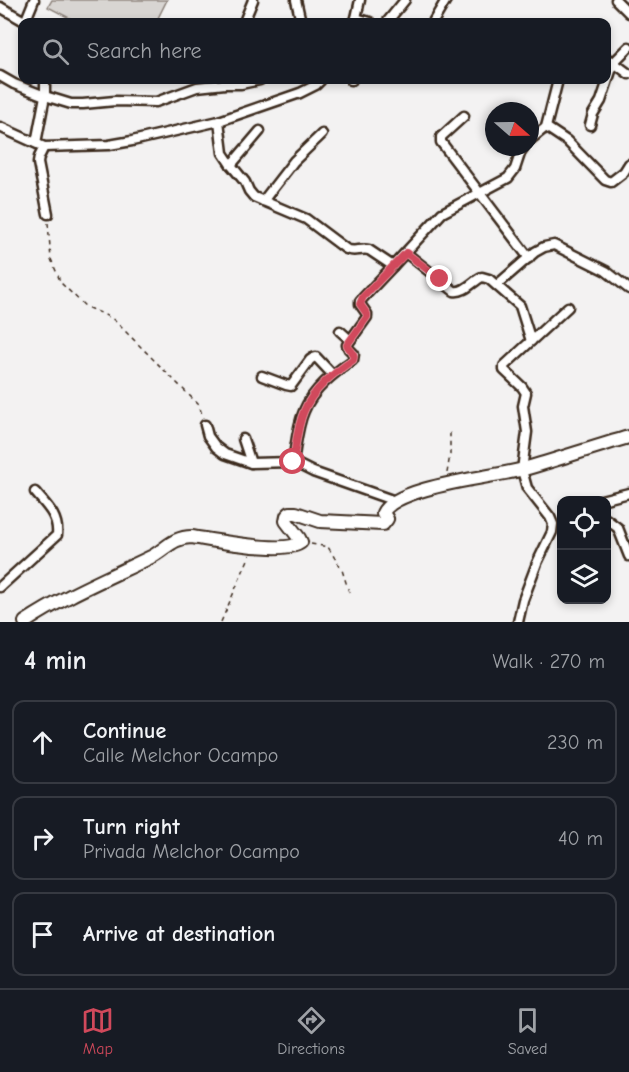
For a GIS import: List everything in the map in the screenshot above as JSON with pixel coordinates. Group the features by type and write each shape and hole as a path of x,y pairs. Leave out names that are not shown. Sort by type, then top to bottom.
{"street":[{"path":"27,18 34,0"},
{"path":"246,18 253,0"},
{"path":"296,0 300,18"},
{"path":"355,18 360,0"},
{"path":"390,18 405,0"},
{"path":"435,18 446,0"},
{"path":"615,0 629,13"},
{"path":"0,8 19,18"},
{"path":"611,58 629,47"},
{"path":"611,60 629,74"},
{"path":"0,76 45,96 71,104 115,100 156,102 197,87 241,84"},
{"path":"45,84 38,163 48,214"},
{"path":"0,128 40,145 62,148 109,145 219,122 300,93 317,84"},
{"path":"539,133 546,127 557,84"},
{"path":"590,125 593,114 601,101 605,84"},
{"path":"464,116 441,137 441,142 529,258"},
{"path":"219,122 223,153 254,197 306,219 346,249 369,250 393,266"},
{"path":"546,127 567,141 605,180 612,182 624,172 629,164"},
{"path":"231,165 260,131"},
{"path":"263,201 294,161 322,134"},
{"path":"293,462 304,410 332,374 353,360 354,354 347,345 367,317 360,301 442,213 508,178 515,169 519,156"},
{"path":"497,285 544,247 554,245 606,271 629,289"},
{"path":"406,253 454,291 462,291 482,277 489,279 520,306 531,341"},
{"path":"518,622 523,600 552,532 553,524 550,517 526,488 522,470 527,432 523,406 526,393 504,370 504,366 568,308"},
{"path":"340,331 350,340"},
{"path":"262,376 291,386 310,360 316,357 332,374"},
{"path":"205,425 208,436 225,454 251,463 293,462 313,472 395,501"},
{"path":"25,622 84,588 154,556 175,540 183,537 254,546 294,547 301,542 286,520 290,513 327,522 383,524 387,519 383,511 387,507 395,501 418,492 522,470 629,437"},
{"path":"243,439 251,463"},
{"path":"0,587 57,535 58,526 54,516 35,492"},
{"path":"611,498 629,494"},
{"path":"611,523 618,528 629,556"}],"path":[{"path":"48,214 51,258 61,283 86,308 101,312 114,320 199,405 205,425"},
{"path":"445,485 450,455 450,432"},
{"path":"301,542 328,547 342,570 349,592"},
{"path":"221,622 254,546"}],"shaded area":[{"path":"52,0 167,0 158,18 69,18 48,7"}],"route":[{"path":"293,462 304,410 332,374 353,360 354,354 347,345 367,317 360,304 363,297 406,253 440,279"}]}
